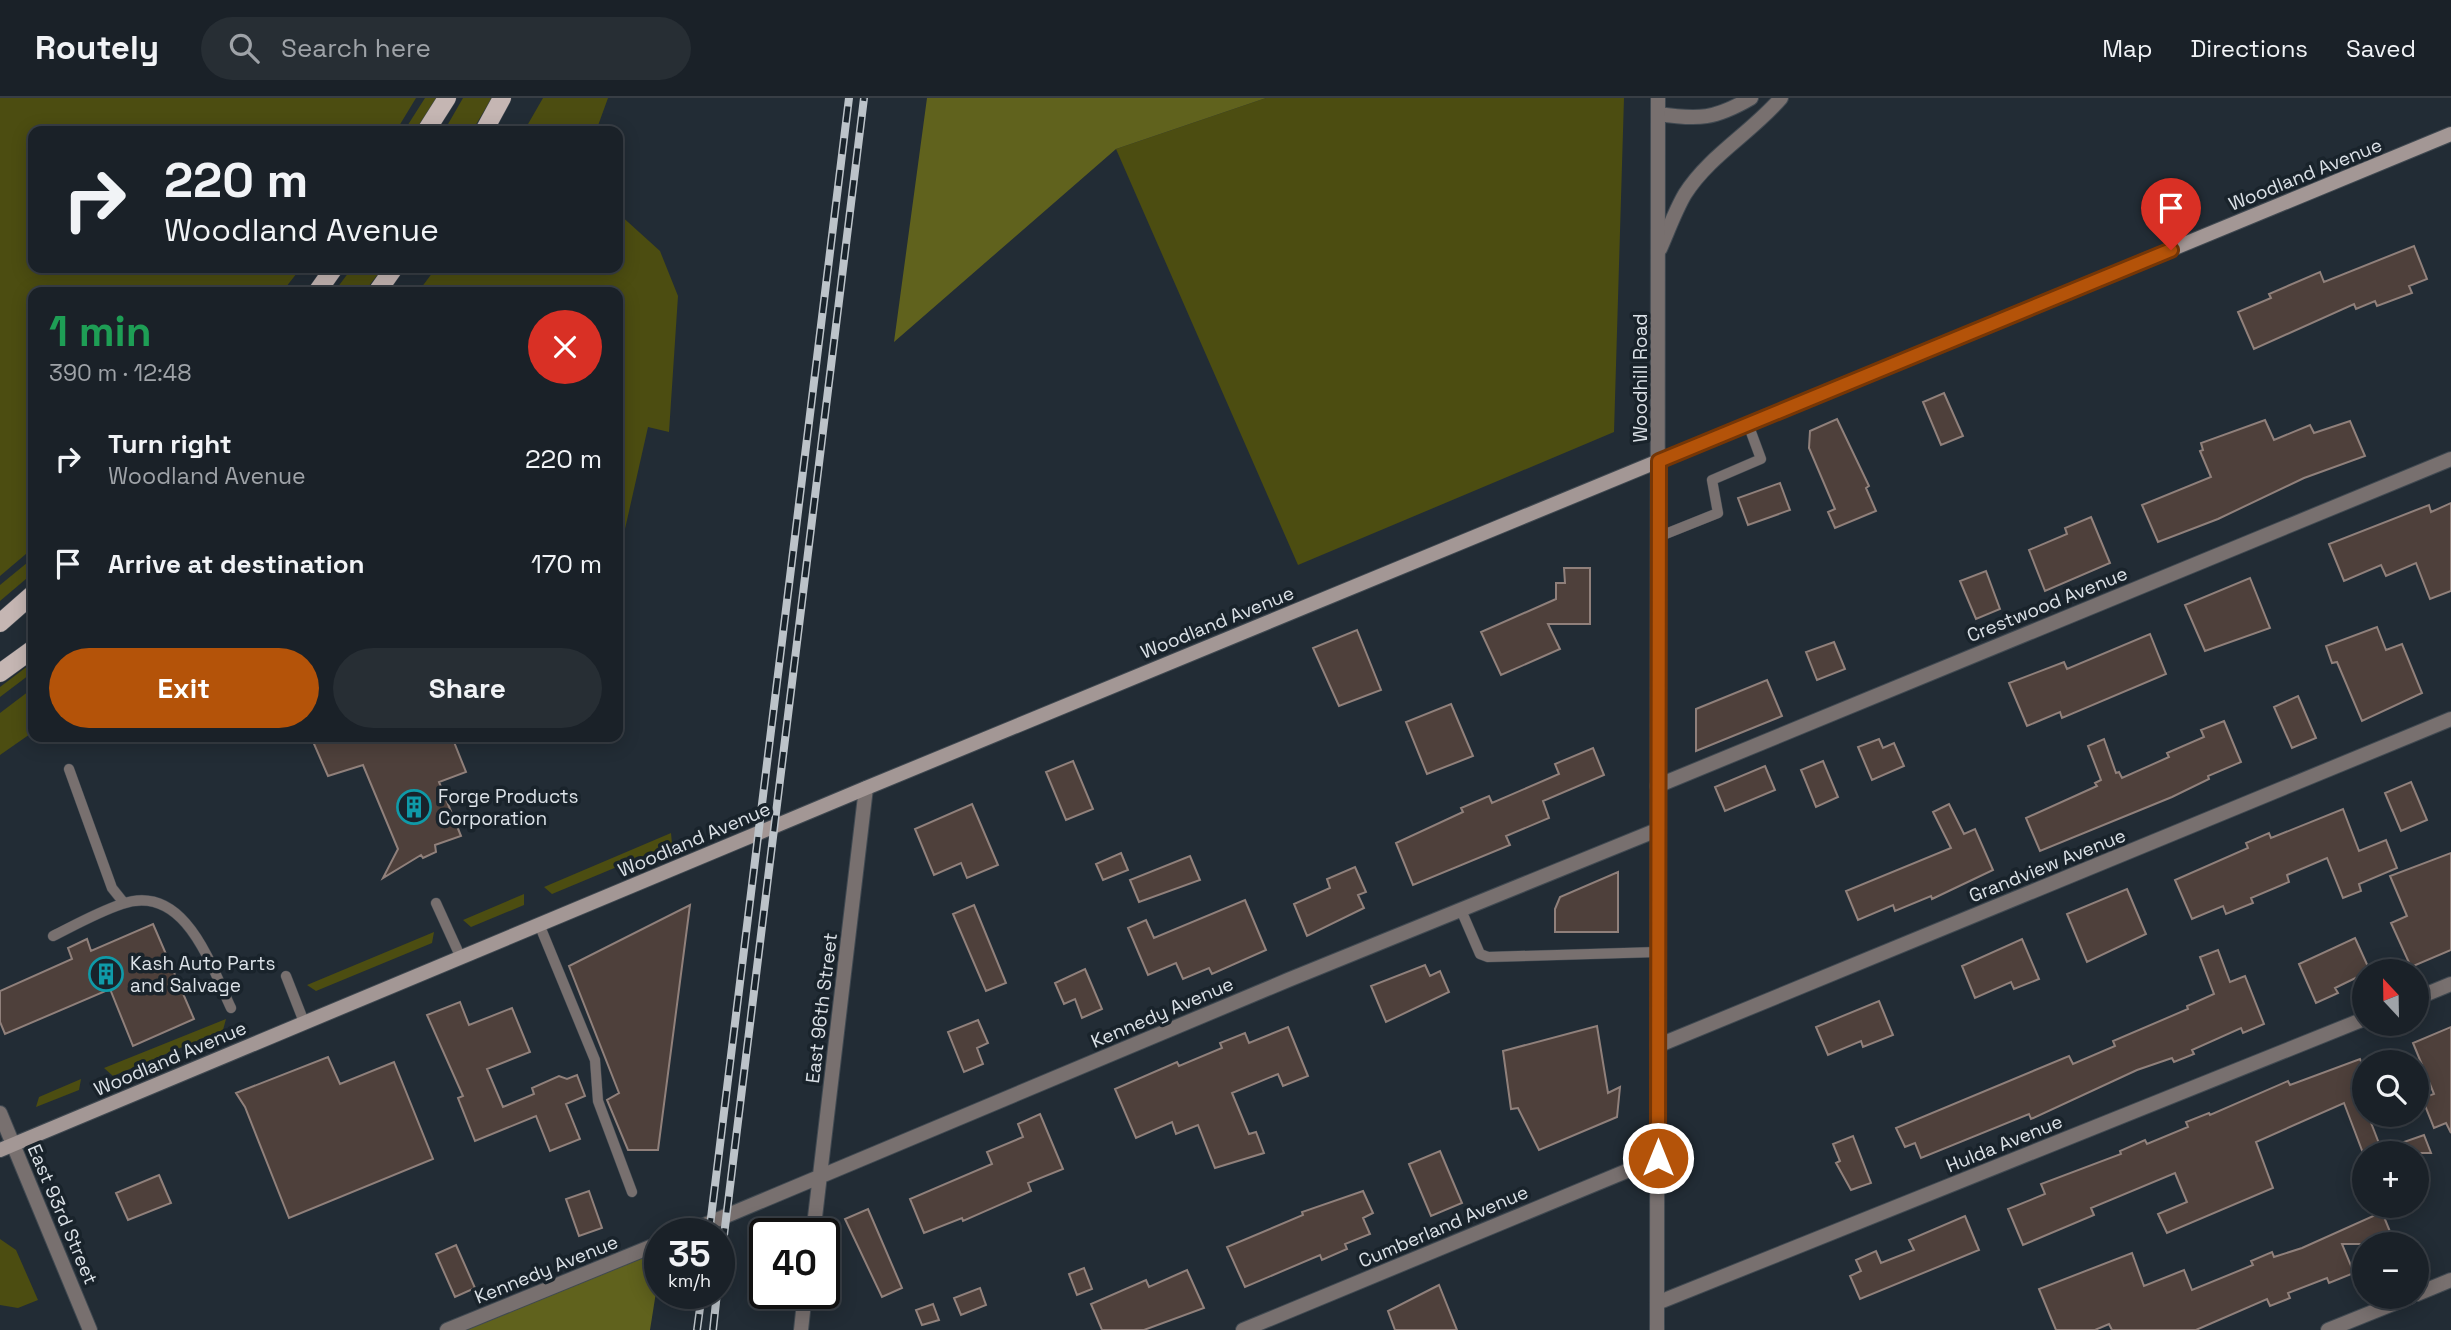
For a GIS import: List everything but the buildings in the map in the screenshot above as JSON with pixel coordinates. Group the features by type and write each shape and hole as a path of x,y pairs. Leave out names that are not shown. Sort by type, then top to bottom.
{"main road":[{"path":"429,126 447,98"},
{"path":"487,126 502,98"},
{"name":"Woodland Avenue","path":"6,1147 866,788 2451,134"},
{"path":"0,623 28,598"},
{"path":"0,673 28,653"}],"street":[{"name":"Woodhill Road","path":"1657,1330 1660,249 1658,98"},
{"path":"1658,114 1707,118 1727,112 1751,98"},
{"path":"1660,249 1685,194 1720,154 1767,115 1781,98"},
{"name":"Crestwood Avenue","path":"1657,786 2451,459"},
{"name":"Grandview Avenue","path":"1657,1046 2451,719"},
{"name":"East 96th Street","path":"815,1218 866,788"},
{"name":"Kennedy Avenue","path":"722,1218 1657,830"},
{"path":"2429,993 2451,984"},
{"name":"Hulda Avenue","path":"1657,1303 2352,1024"},
{"name":"East 93rd Street","path":"0,1113 6,1147 90,1330"},
{"name":"Cumberland Avenue","path":"1243,1330 1658,1158"},
{"name":"Kennedy Avenue","path":"447,1330 644,1250"},
{"path":"2429,1289 2451,1280"},
{"path":"800,1330 803,1309"},
{"path":"2328,1330 2380,1309"}],"lane":[{"path":"1658,537 1718,513 1712,480 1761,459 1748,424"},
{"path":"69,769 112,888 124,902"},
{"path":"53,936 124,902 159,904 185,920 201,945 231,1008"},
{"path":"436,903 461,958"},
{"path":"1461,910 1480,954 1488,957 1657,952"},
{"path":"539,924 595,1060 598,1101 632,1192"},
{"path":"286,976 304,1022"}],"shaded area":[{"path":"0,98 416,98 399,126 28,126 28,273 297,273 286,287 28,287 28,552 0,576"},
{"path":"425,98 437,98 419,126 407,126"},
{"path":"463,98 492,98 475,126 447,126"},
{"path":"543,98 608,98 598,126 527,126"},
{"path":"927,98 1266,98 1116,149 894,342"},
{"path":"1266,98 1624,98 1614,432 1298,565 1116,149"},
{"path":"623,218 660,251 678,296 669,432 648,427 623,538 623,287 422,287 432,273 623,273"},
{"path":"348,273 379,273 368,287 338,287"},
{"path":"28,562 28,577 0,601 0,585"},
{"path":"28,666 28,676 0,697 0,687"},
{"path":"28,692 28,735 0,755 0,713"},
{"path":"671,833 672,844 552,894 544,887"},
{"path":"524,894 524,905 471,927 463,920"},
{"path":"434,932 432,943 316,991 307,985"},
{"path":"226,1019 223,1030 113,1076 104,1068"},
{"path":"81,1079 79,1090 36,1107 39,1097"},
{"path":"0,1239 16,1250 38,1300 18,1308 0,1305"},
{"path":"644,1250 644,1309 653,1309 650,1330 447,1330"}],"railway":[{"path":"711,1218 849,98"},
{"path":"726,1218 864,98"},
{"path":"697,1330 700,1309"},
{"path":"713,1330 715,1309"}],"place":[{"name":"Forge Products Corporation","path":"414,807"},
{"name":"Kash Auto Parts and Salvage","path":"106,974"}],"route":[{"path":"1658,1158 1659,461 2171,250"}]}
